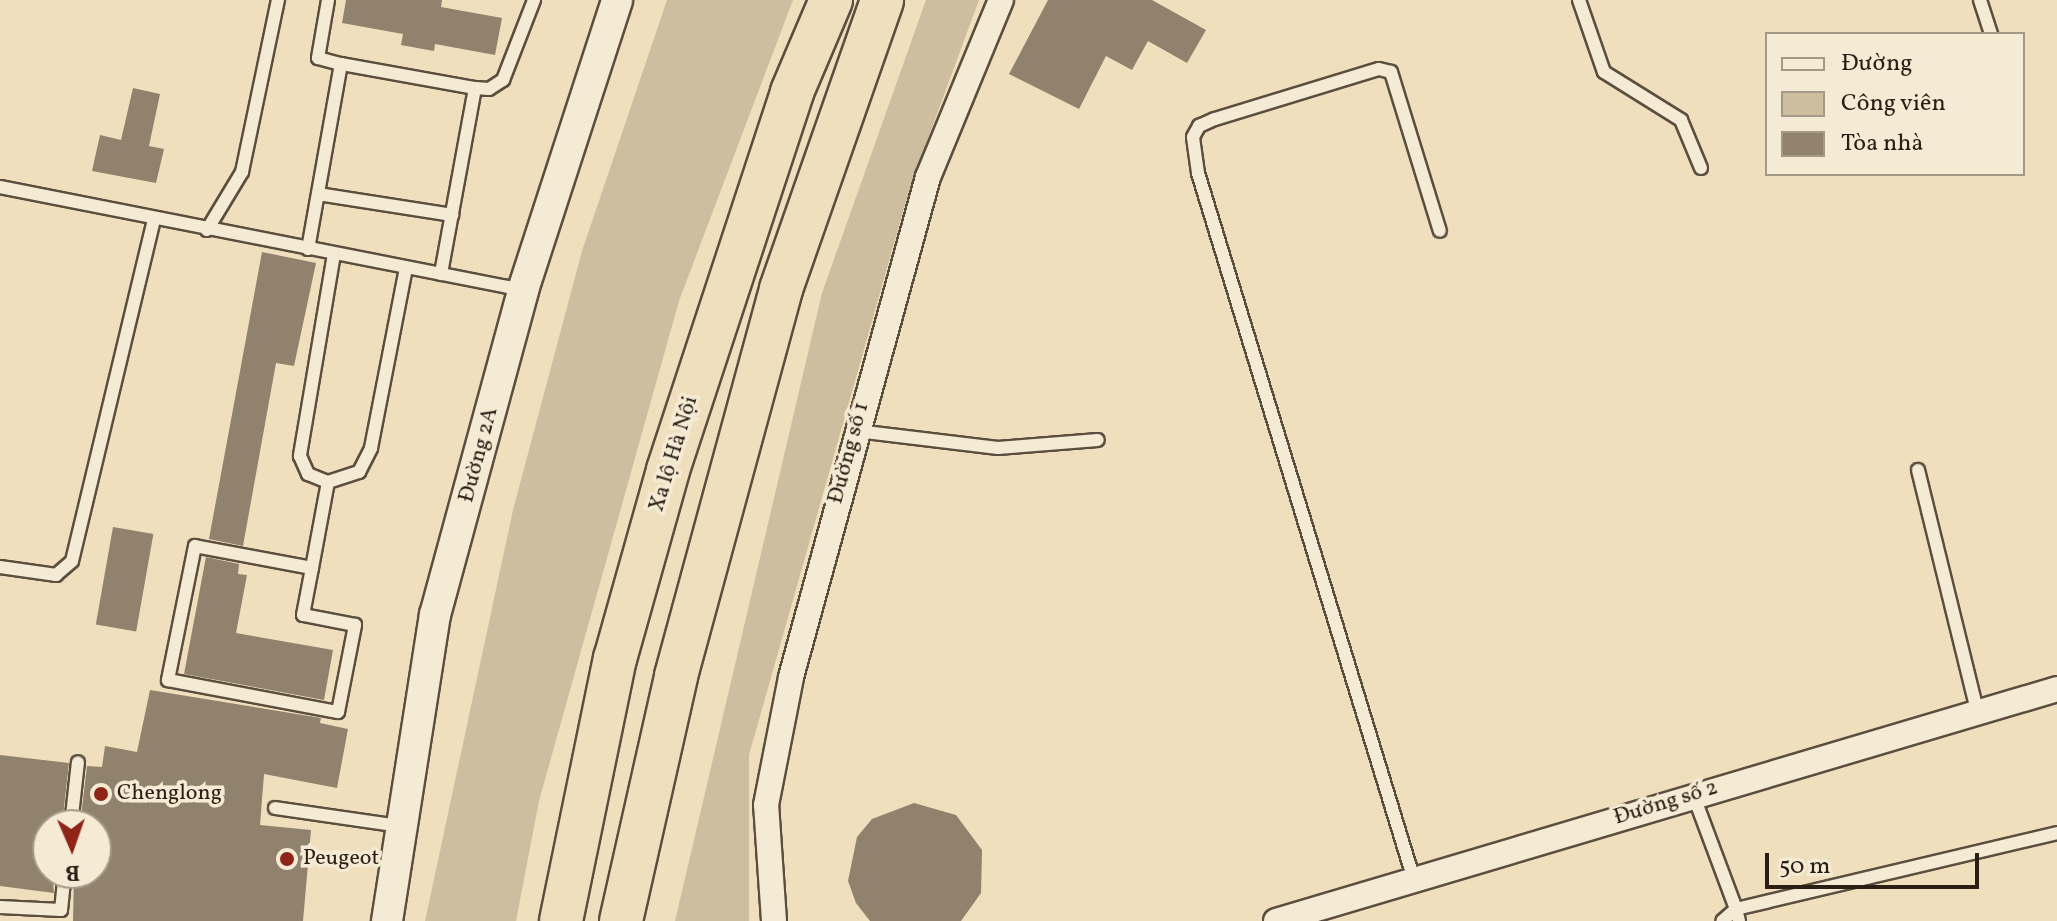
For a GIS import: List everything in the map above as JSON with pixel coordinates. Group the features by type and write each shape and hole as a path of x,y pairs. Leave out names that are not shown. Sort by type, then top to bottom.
{"highway":[{"name":"Xa lộ Hà Nội","path":"561,921 615,659 668,470 792,92 831,0"},
{"path":"629,911 676,676 781,289 882,0"}],"street":[{"name":"Đường 2A","path":"387,921 430,636 523,290 617,0"},
{"name":"Đường số 1","path":"774,921 766,805 854,431 928,177 1001,0"},
{"name":"Đường số 2","path":"1276,921 1693,794 2057,689"}],"lane":[{"path":"207,230 242,172 278,0"},
{"path":"328,0 318,58 489,89 503,80 534,0"},
{"path":"1579,0 1604,72 1681,120 1701,168"},
{"path":"1980,0 1990,32"},
{"path":"308,249 341,64"},
{"path":"1414,880 1198,173 1193,137 1199,126 1215,119 1379,69 1391,72 1440,231"},
{"path":"441,274 475,88"},
{"path":"0,187 154,220 523,290"},
{"path":"318,194 452,215"},
{"path":"0,567 56,575 72,561 154,220"},
{"path":"334,254 300,456 308,474 328,482 359,472 371,448 406,268"},
{"path":"854,431 998,448 1098,440"},
{"path":"1918,470 1977,710"},
{"path":"312,568 195,546 168,680 338,712 355,625 303,615 312,568 328,482"},
{"path":"73,809 78,762"},
{"path":"1693,794 1738,915"},
{"path":"275,808 400,826"},
{"path":"1722,921 2057,833"},
{"path":"0,907 61,910 63,889"}],"green space":[{"path":"667,0 793,0 679,301 539,801 516,921 425,921 513,510 582,251"},
{"path":"926,0 979,0 910,187 749,755 749,921 675,921 822,293"}],"building":[{"path":"346,0 442,0 441,7 502,18 495,55 435,44 434,51 401,45 403,34 342,23"},
{"path":"1048,0 1152,0 1206,30 1187,63 1148,41 1132,70 1106,56 1079,109 1009,74"},
{"path":"133,88 160,94 149,146 164,149 156,183 92,171 100,135 121,140"},
{"path":"262,252 316,263 294,366 276,363 243,546 209,539"},
{"path":"113,527 153,534 136,632 96,624"},
{"path":"206,557 239,564 238,574 247,575 236,633 333,650 324,700 184,674"},
{"path":"150,690 321,718 320,723 348,729 337,788 264,774 260,825 311,830 303,921 73,921 74,889 112,889 112,809 82,809 87,766 102,767 105,746 137,752"},
{"path":"0,755 69,763 64,809 32,809 32,889 54,889 54,893 0,886"},
{"path":"914,803 956,815 982,850 981,893 961,921 870,921 856,903 848,881 857,837 872,819"}],"place":[{"name":"Chenglong","path":"101,794"},
{"name":"Peugeot","path":"287,859"}]}
